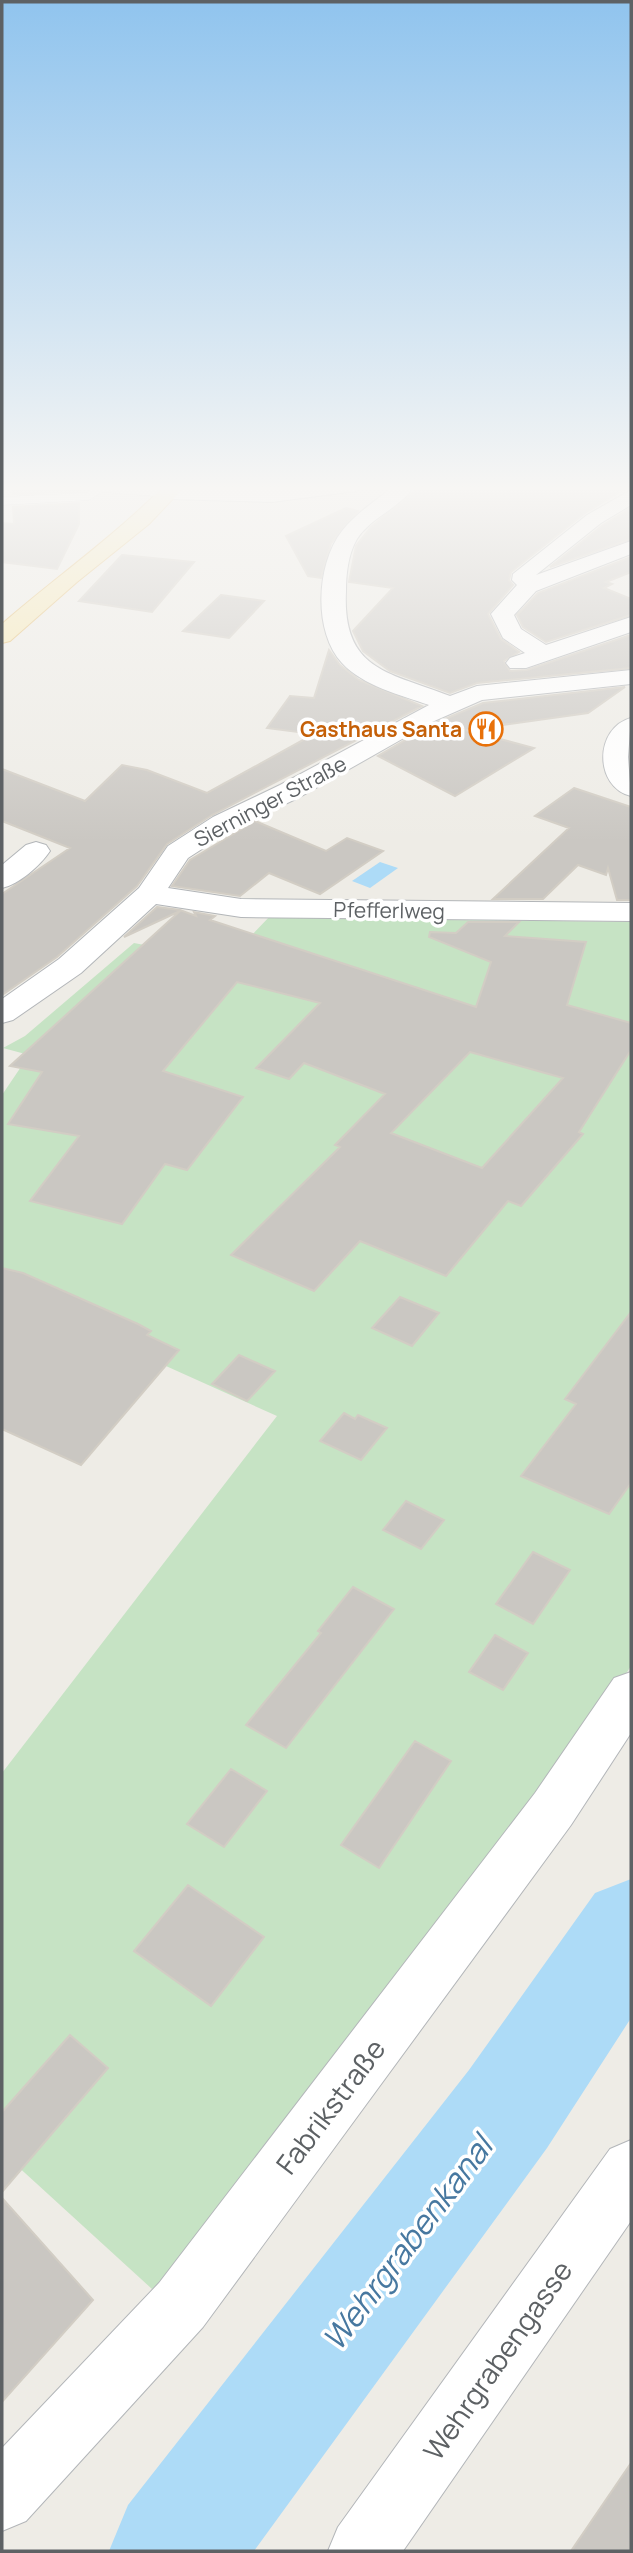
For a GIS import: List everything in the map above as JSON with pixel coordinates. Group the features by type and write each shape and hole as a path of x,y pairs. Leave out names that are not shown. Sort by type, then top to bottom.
{"main road":[{"path":"2,636 39,604"}],"street":[{"path":"334,604 333,614 344,651 350,659 377,674 449,704"},
{"path":"511,604 502,614 503,620 511,633 537,655"},
{"path":"477,693 511,666 631,624"},
{"name":"Sierninger Straße","path":"2,1013 71,966 149,894 168,862 198,837 449,704 477,693 631,677"},
{"path":"631,726 620,737 613,760 618,774 631,788"},
{"path":"2,879 36,851"},
{"name":"Pfefferlweg","path":"149,894 241,908 631,912"},
{"name":"Fabrikstraße","path":"2,2497 181,2305 553,1809 631,1693"},
{"name":"Wehrgrabengasse","path":"362,2551 631,2169"}],"green space":[{"path":"272,914 366,919 631,922 631,1666 548,1792 180,2268 152,2289 2,2152 2,1773 277,1416 97,1335 2,1303 2,1095 29,1055 3,1048 25,1036 134,943 227,961"}],"water":[{"path":"380,862 398,868 370,888 352,881"}],"building":[{"path":"100,604 159,604 152,612"},
{"path":"211,604 261,604 229,638 183,631"},
{"path":"378,604 496,604 488,614 501,639 519,652 504,661 510,671 527,670 631,635 631,668 477,683 450,693 390,671 363,651 353,631"},
{"path":"527,604 631,604 631,615 546,642 523,627 517,615"},
{"path":"329,650 340,665 359,680 422,706 212,815 167,844 137,886 57,957 2,995 2,894 70,848 2,821 2,769 85,801 122,765 147,770 207,793 314,734 267,728 290,696 314,698"},
{"path":"625,687 588,713 466,730 534,748 455,796 378,756 433,724 483,703"},
{"path":"574,788 631,807 631,900 617,900 608,868 606,875 578,865 543,899 493,899 569,828 535,816"},
{"path":"255,821 326,851 347,838 383,851 320,894 269,873 240,896 172,886 190,860"},
{"path":"157,907 180,910 196,916 194,912 215,916 210,920 476,1007 491,962 429,937 430,932 456,933 468,922 519,922 505,936 586,942 567,1005 631,1023 631,1050 579,1132 583,1134 521,1206 508,1201 446,1276 360,1241 314,1291 231,1255 340,1147 335,1145 385,1094 304,1063 289,1079 256,1068 320,1003 237,982 163,1071 243,1097 187,1170 165,1164 122,1224 30,1201 79,1136 8,1124 42,1072 10,1066 180,911 124,937","holes":["470,1052 563,1078 482,1168 391,1133"]},
{"path":"2,1268 23,1273 138,1324 151,1331 147,1335 179,1350 81,1465 2,1429"},
{"path":"400,1297 439,1313 412,1346 372,1328"},
{"path":"631,1312 631,1483 609,1514 521,1476 576,1404 565,1399"},
{"path":"239,1355 275,1371 247,1401 212,1384"},
{"path":"344,1413 355,1419 358,1415 387,1428 361,1460 320,1441"},
{"path":"406,1501 444,1520 421,1549 383,1530"},
{"path":"533,1552 570,1570 533,1624 496,1604"},
{"path":"353,1587 394,1609 286,1748 246,1725 321,1633 318,1631"},
{"path":"495,1635 528,1653 503,1690 469,1672"},
{"path":"415,1741 451,1761 379,1868 341,1845"},
{"path":"231,1769 267,1791 224,1847 187,1824"},
{"path":"188,1885 264,1937 211,2006 134,1951"},
{"path":"70,2035 108,2068 2,2192 2,2112"},
{"path":"2,2198 93,2300 2,2402"},
{"path":"631,2463 631,2551 571,2551"}],"waterway":[{"name":"Wehrgrabenkanal","path":"174,2551 508,2109 631,1928"}],"place":[{"name":"Gasthaus Santa","path":"486,729"}]}
